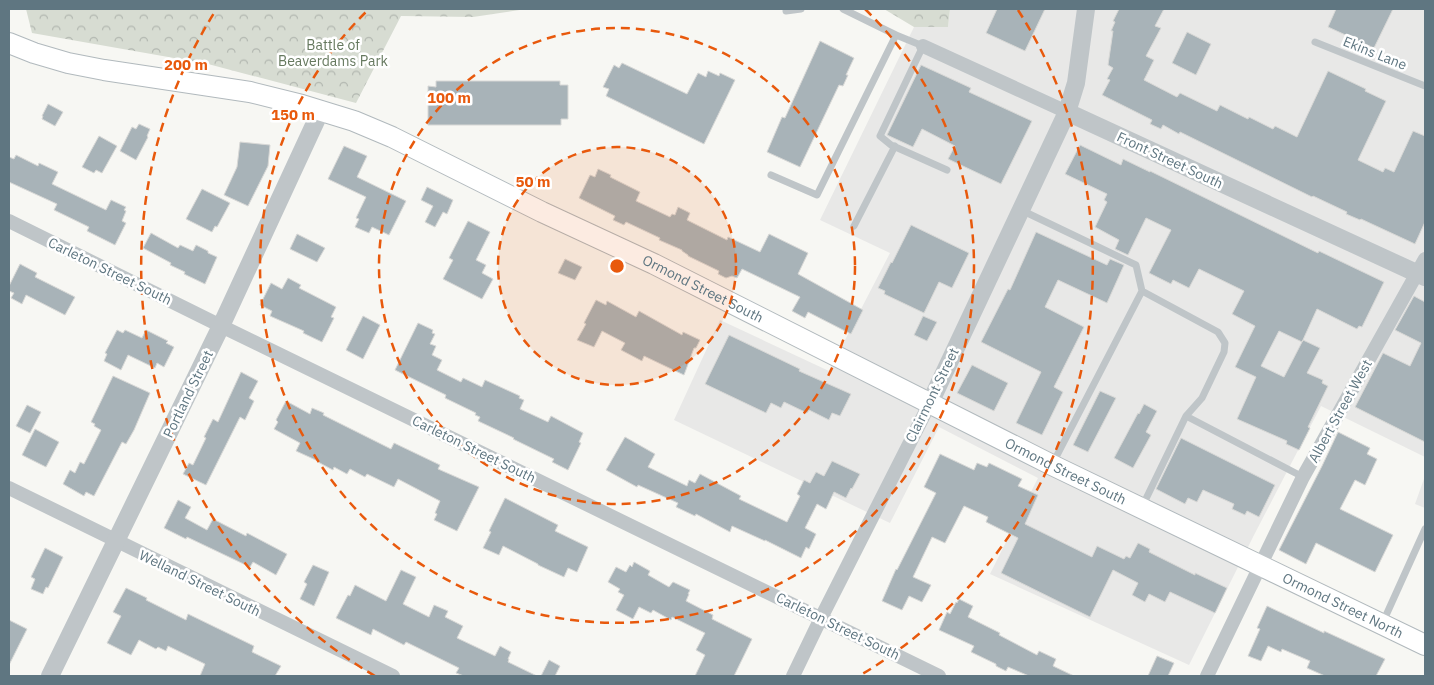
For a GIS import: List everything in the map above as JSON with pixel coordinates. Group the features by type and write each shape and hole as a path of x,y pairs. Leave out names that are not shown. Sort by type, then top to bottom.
{"main road":[{"name":"Ormond Street South","path":"9,43 68,64 250,92 321,110 354,121 392,137 542,212 654,264 1052,465 1260,566"},
{"name":"Ormond Street North","path":"1260,566 1425,645"}],"street":[{"name":"Clairmont Street","path":"793,676 930,402 1067,112 1076,83 1086,9"},
{"name":"Front Street South","path":"923,46 1423,270"},
{"name":"Portland Street","path":"50,676 221,326 321,110"},
{"name":"Carleton Street South","path":"9,220 221,326 939,676"},
{"name":"Albert Street West","path":"1207,676 1304,477 1423,270"},
{"name":"Welland Street South","path":"9,488 392,676"}],"lane":[{"path":"786,11 801,9"},
{"path":"843,9 923,46 880,136 895,146 947,170"},
{"path":"771,175 817,195 896,35"},
{"name":"Ekins Lane","path":"1315,42 1425,86"},
{"path":"854,226 895,146"},
{"path":"1021,210 1136,265 1142,290 1052,465"},
{"path":"1141,508 1186,416 1202,398 1213,377 1224,352 1225,343 1218,332 1142,290"},
{"path":"1186,416 1304,477"},
{"path":"1382,625 1425,529"}],"shaded area":[{"path":"950,9 1425,9 1425,457 1321,406 1189,665 990,574 1038,478 939,427 890,523 674,420 720,320 829,371 890,253 820,220 914,27 948,27"},
{"path":"1425,476 1425,508 1415,504"}],"green space":[{"name":"Battle of Beaverdams Park","path":"26,9 526,9 473,17 401,16 356,103 208,64 32,33"},
{"path":"884,9 950,9 948,27 914,27"}],"building":[{"path":"997,9 1045,9 1025,51 986,33"},
{"path":"1119,9 1164,9 1155,26 1161,28 1146,56 1154,60 1144,80 1177,97 1180,93 1217,111 1220,105 1248,119 1249,117 1273,129 1275,126 1297,137 1328,71 1386,101 1358,160 1383,172 1385,168 1394,172 1413,131 1425,136 1425,222 1415,244 1346,214 1347,212 1312,197 1180,132 1179,134 1163,125 1161,129 1150,124 1152,120 1102,95 1110,80 1107,79 1113,68 1108,65 1113,31 1111,31 1115,22 1113,21"},
{"path":"1336,9 1393,9 1374,48 1328,27"},
{"path":"1187,32 1211,44 1196,75 1172,63"},
{"path":"820,41 854,58 843,86 839,85 800,167 767,152 782,117 785,118"},
{"path":"622,63 687,94 698,73 706,77 708,71 719,76 720,73 735,80 704,144 606,96 609,89 603,87 614,65 619,68"},
{"path":"921,65 971,88 969,92 1032,121 1001,184 948,159 955,146 922,129 913,147 887,135"},
{"path":"436,81 560,81 560,85 568,85 568,119 561,119 561,125 428,125 428,86 436,87"},
{"path":"48,104 63,112 55,126 42,119"},
{"path":"139,124 150,129 136,160 120,151 132,127 136,129"},
{"path":"99,136 117,146 102,173 96,170 94,173 82,167"},
{"path":"240,142 270,145 268,166 248,206 224,195 237,167"},
{"path":"1080,145 1121,165 1123,159 1150,171 1318,253 1319,251 1384,282 1362,327 1359,326 1357,329 1317,309 1302,342 1303,340 1320,348 1307,373 1323,380 1322,383 1328,386 1299,450 1286,444 1287,441 1237,419 1256,377 1235,367 1255,326 1232,314 1244,291 1199,269 1189,288 1173,280 1171,284 1149,273 1171,230 1146,218 1128,255 1115,249 1119,240 1095,227 1107,202 1104,200 1107,194 1065,174","holes":["1279,331 1302,342 1284,377 1261,366"]},
{"path":"344,146 367,156 357,177 406,201 389,235 372,227 369,233 355,227 359,219 356,218 366,197 328,179"},
{"path":"16,155 38,166 39,163 58,172 52,184 106,210 111,200 126,207 122,221 126,223 115,245 87,231 89,227 54,210 57,204 9,182 9,157 14,159"},
{"path":"598,169 640,192 636,201 670,217 672,214 675,215 678,207 690,213 687,220 727,240 728,237 760,252 769,234 808,253 798,274 863,310 851,334 808,312 805,318 792,311 800,297 742,269 737,278 732,276 726,278 718,274 719,271 688,256 682,250 659,240 660,238 626,222 624,225 613,220 615,216 579,198 590,175 595,177"},
{"path":"427,187 453,200 447,214 443,212 435,227 425,222 433,206 421,200"},
{"path":"202,189 230,203 217,227 215,226 212,232 186,219"},
{"path":"468,221 490,232 476,260 486,265 482,273 493,279 482,299 443,279 453,260 449,258"},
{"path":"911,225 969,253 952,288 939,282 924,313 884,294 885,291 878,288"},
{"path":"1036,232 1107,265 1110,259 1124,265 1107,303 1058,280 1045,307 1084,327 1054,387 1063,392 1042,435 1016,423 1041,372 981,342 1008,289 1010,290"},
{"path":"151,233 178,248 180,245 193,251 196,245 217,257 205,284 184,274 185,272 170,265 171,263 143,248"},
{"path":"297,234 325,248 317,262 290,249"},
{"path":"565,259 582,267 575,280 558,273"},
{"path":"20,264 37,273 35,277 75,297 65,315 26,295 22,304 11,298 14,293 9,291 9,286"},
{"path":"288,278 301,285 299,288 336,307 331,317 334,318 322,342 303,333 304,331 270,316 272,311 260,305 271,283 282,289"},
{"path":"1414,296 1425,302 1425,442 1355,407 1383,353 1410,366 1421,343 1395,330"},
{"path":"596,300 606,305 607,301 636,317 639,311 682,335 683,332 700,340 696,348 694,348 684,375 644,356 642,361 621,350 625,343 602,331 594,347 577,340"},
{"path":"363,316 380,325 363,359 346,350"},
{"path":"923,316 937,322 927,341 914,335"},
{"path":"418,323 433,330 432,333 435,334 430,344 436,346 432,355 442,360 437,370 461,382 463,378 482,387 485,380 520,396 519,398 524,400 520,409 548,422 551,416 583,433 579,442 581,443 568,470 552,462 554,459 478,421 480,417 475,415 476,413 445,398 446,395 395,370"},
{"path":"117,330 123,333 125,330 142,338 146,330 168,341 166,343 174,347 164,367 157,363 155,368 128,355 121,370 104,361 107,354 105,353"},
{"path":"729,335 800,369 799,371 851,394 840,416 832,413 829,420 809,410 807,413 784,402 781,408 771,403 766,413 705,384"},
{"path":"972,365 1008,383 994,411 957,393"},
{"path":"241,372 258,381 249,398 254,401 245,420 240,417 206,485 183,474 189,463 193,465 213,419 218,422"},
{"path":"113,376 150,393 134,430 126,444 122,442 94,496 86,492 84,496 63,484 70,470 75,473 80,462 84,464 101,430 91,422"},
{"path":"1100,391 1116,398 1088,452 1073,445"},
{"path":"286,401 310,414 312,408 324,413 323,415 391,449 394,443 440,465 438,469 479,487 457,531 434,520 440,501 398,479 394,487 367,474 365,477 350,469 347,474 334,467 333,470 296,451 300,443 274,429 278,422 276,420"},
{"path":"1144,404 1157,411 1146,432 1151,435 1133,468 1114,458"},
{"path":"27,405 41,412 30,433 16,426"},
{"path":"35,429 59,442 46,467 22,455"},
{"path":"1338,432 1370,448 1367,454 1377,459 1365,485 1355,480 1340,509 1393,535 1375,572 1316,543 1306,564 1279,550"},
{"path":"625,437 655,454 648,467 687,486 689,480 695,483 700,474 741,496 739,499 787,522 800,496 797,494 804,480 810,483 816,472 824,476 832,461 860,474 846,498 834,492 826,509 817,504 805,528 816,534 809,549 806,547 801,558 732,526 730,532 696,514 695,516 676,507 678,503 638,485 637,487 606,470"},
{"path":"1181,438 1275,485 1259,517 1247,511 1245,515 1232,509 1234,504 1203,490 1197,502 1188,498 1185,504 1156,489"},
{"path":"940,454 974,470 977,463 987,467 989,463 1022,479 1018,486 1038,495 1025,524 1092,557 1097,546 1124,559 1126,556 1130,558 1138,543 1150,549 1149,552 1195,575 1195,573 1227,588 1215,613 1170,592 1165,602 1149,594 1145,602 1132,595 1138,583 1113,570 1090,617 1001,573 1018,538 986,522 988,517 964,506 945,543 932,537 913,577 931,585 922,602 909,596 902,610 882,601 896,569 936,493 924,487"},
{"path":"505,498 558,525 555,531 588,547 577,572 568,568 564,577 503,546 499,555 483,548"},
{"path":"178,500 191,507 185,518 207,530 213,519 246,536 247,533 287,554 276,575 253,562 250,567 164,528"},
{"path":"45,548 63,557 48,588 46,587 43,594 31,589 35,579 31,577"},
{"path":"634,562 650,571 648,575 669,587 673,582 690,590 686,601 713,615 712,619 752,639 734,676 695,676 705,655 696,650 705,633 672,617 671,620 653,610 651,613 639,607 633,619 616,610 624,595 618,592 620,589 608,582 616,567 626,572 630,565 632,567"},
{"path":"313,565 329,572 314,606 300,599 307,584 304,582"},
{"path":"401,570 416,577 403,604 429,617 434,605 448,611 445,617 463,626 457,638 495,656 500,646 511,652 508,662 537,676 464,676 456,673 459,668 406,642 404,645 373,629 371,635 336,618 355,585 386,601"},
{"path":"126,588 186,620 188,614 254,646 252,652 281,666 275,676 200,676 205,664 168,646 166,651 158,647 156,649 139,640 131,655 107,643 121,616 113,612"},
{"path":"959,599 973,606 968,617 1037,655 1039,651 1056,659 1053,666 1074,676 1029,676 1008,667 1006,671 971,652 974,646 939,630 947,612 950,614"},
{"path":"1267,606 1385,659 1376,676 1325,676 1307,668 1310,661 1282,649 1281,652 1268,646 1261,661 1248,656 1260,629 1257,628"},
{"path":"9,620 27,629 9,665"},
{"path":"1157,656 1174,663 1168,676 1148,676"},
{"path":"549,660 560,666 555,676 541,676"}]}
